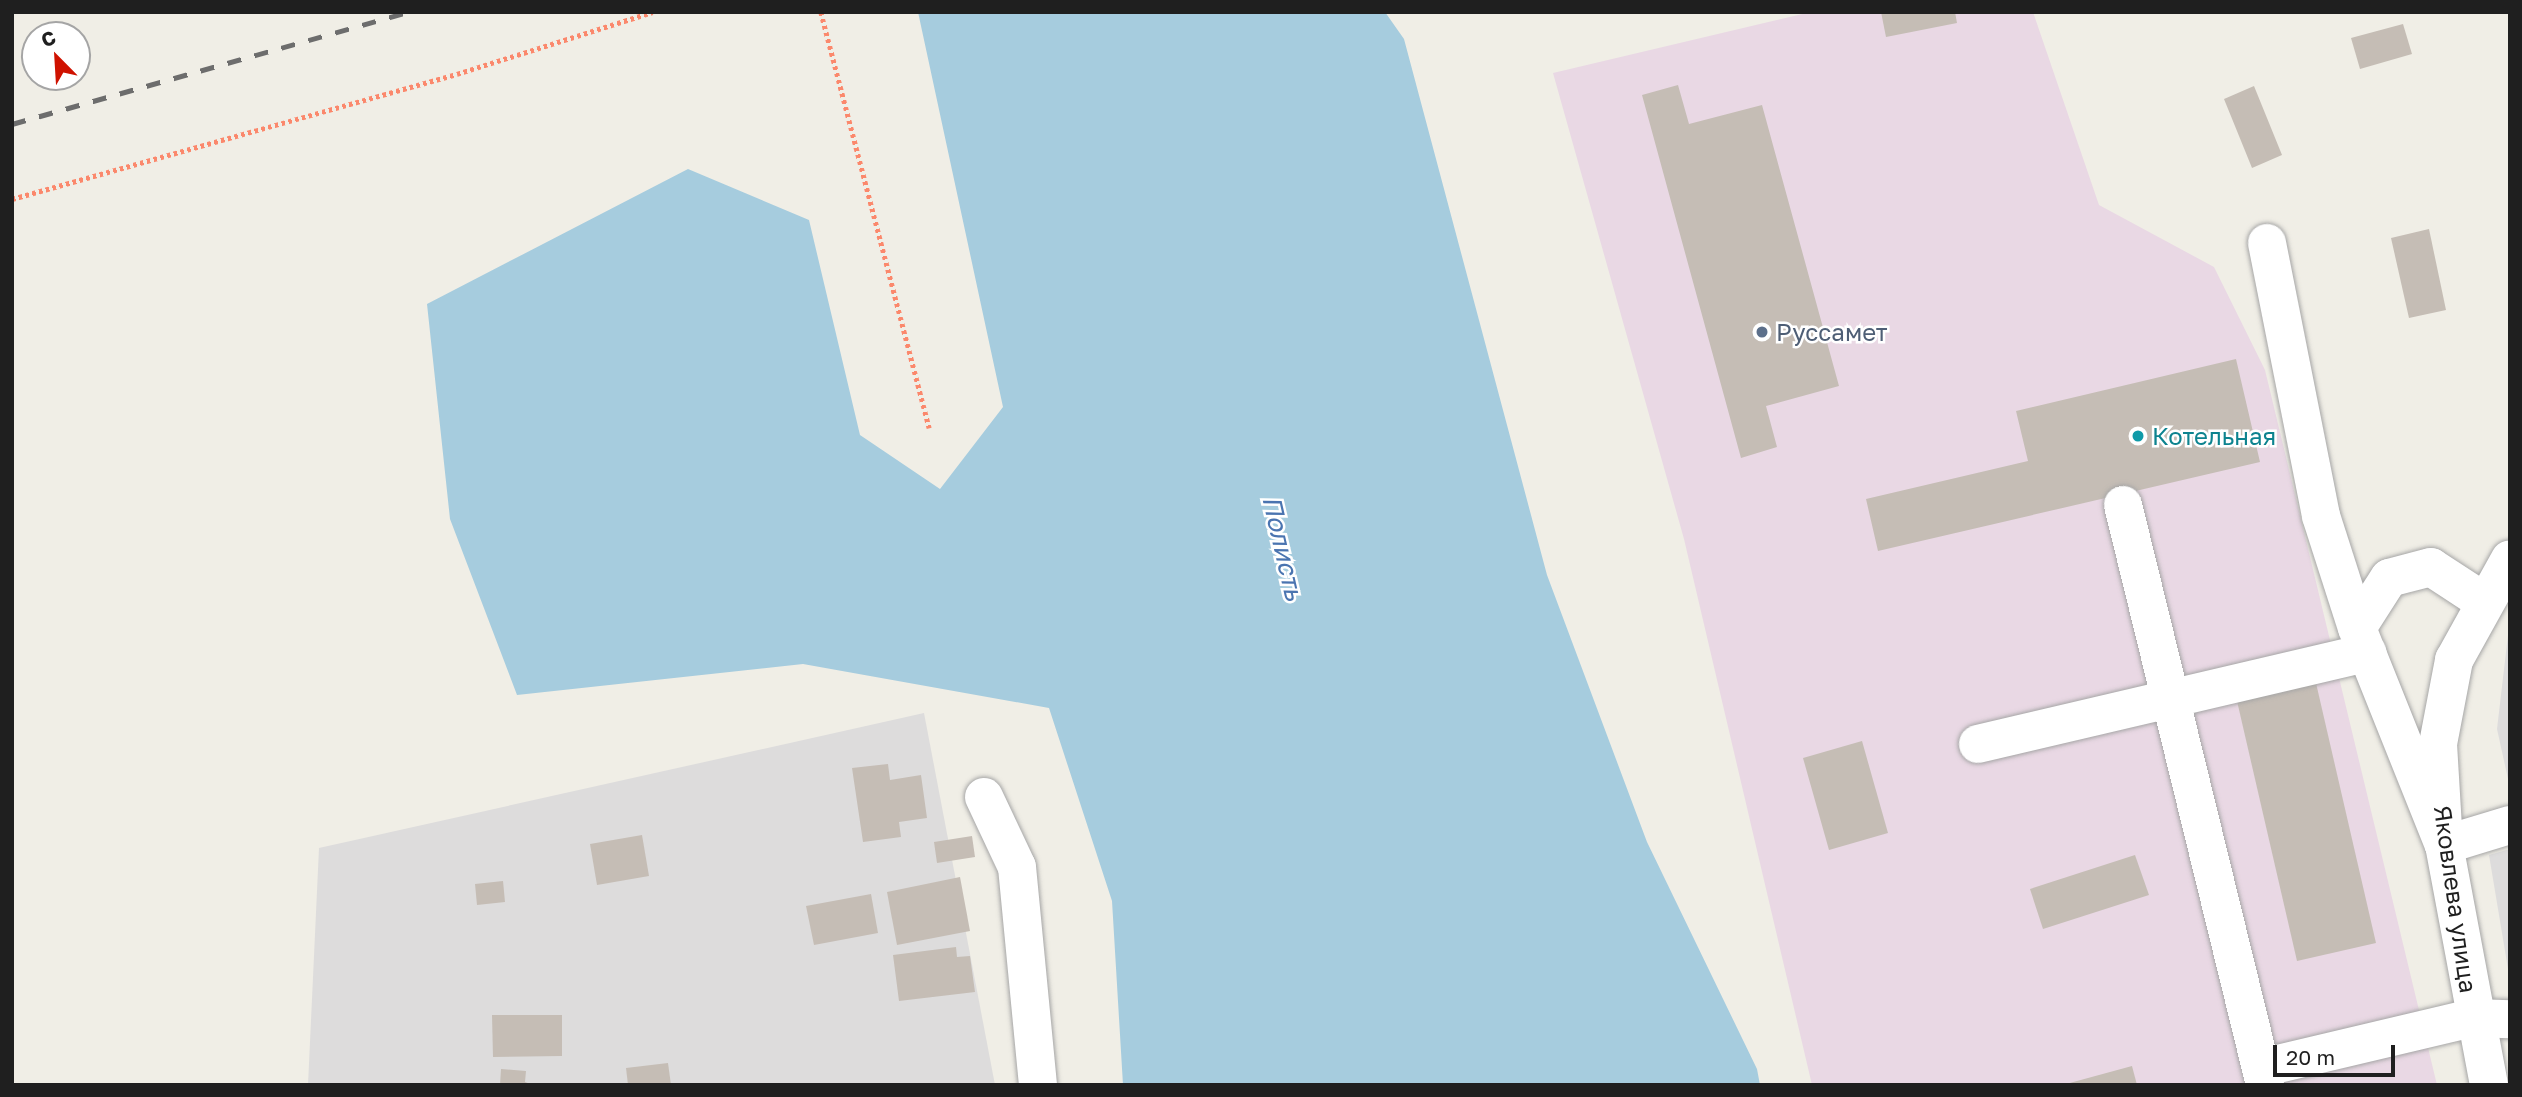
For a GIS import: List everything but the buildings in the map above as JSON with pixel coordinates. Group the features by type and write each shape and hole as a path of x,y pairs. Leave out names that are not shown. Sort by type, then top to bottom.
{"street":[{"path":"2267,243 2321,516 2362,641 2444,845 2510,825"},
{"path":"2123,505 2263,1076 2492,1019"},
{"name":"Яковлева улица","path":"2489,1085 2492,1019 2444,845 2438,744 2454,660 2483,601 2510,559"},
{"path":"1978,744 2171,699 2362,641 2389,578 2431,566 2483,601"},
{"path":"984,797 1017,867 1038,1085"}],"path":[{"path":"12,199 457,74 652,12"},
{"path":"821,12 929,428"}],"shaded area":[{"path":"1811,12 2033,12 2099,205 2214,267 2265,370 2437,1085 1812,1085 1684,539 1553,73"},
{"path":"2510,618 2510,788 2497,729"},
{"path":"924,713 995,1085 308,1085 319,848"},
{"path":"2510,849 2510,981 2489,855"}],"water":[{"name":"Полисть","path":"918,12 1385,12 1404,39 1547,575 1647,842 1757,1069 1760,1085 1123,1085 1112,901 1049,708 803,664 517,695 450,519 427,304 688,169 809,220 860,435 940,489 1003,407"}],"railway":[{"path":"12,124 409,12"}],"place":[{"name":"Руссамет","path":"1762,332"},
{"name":"Котельная","path":"2138,436"}]}
